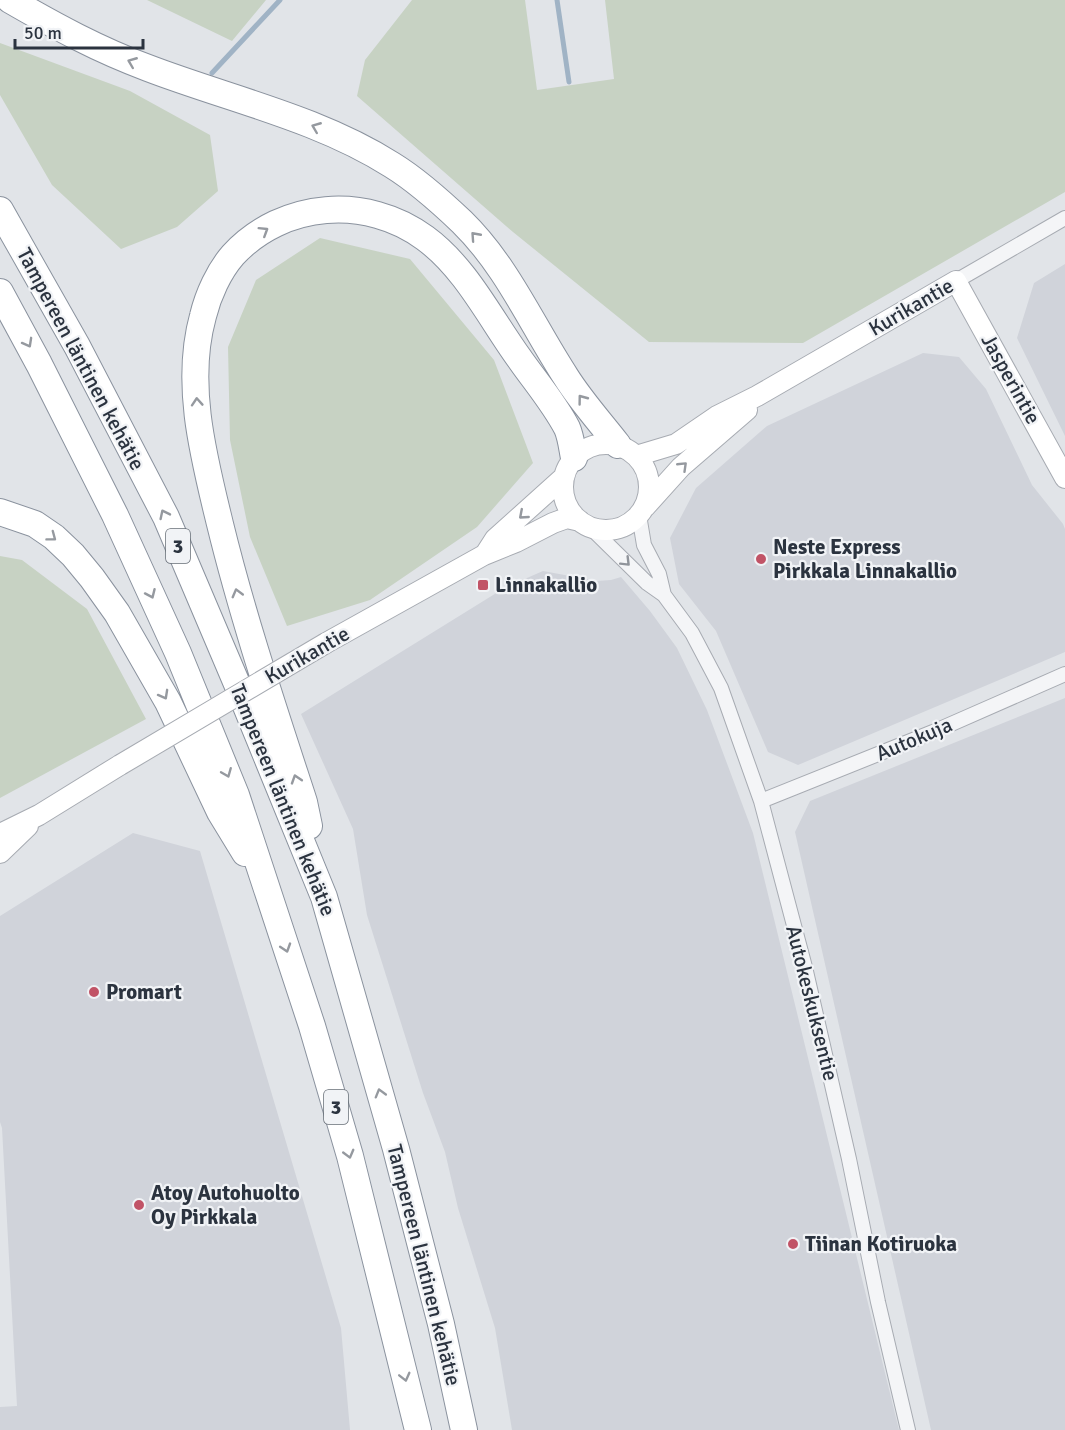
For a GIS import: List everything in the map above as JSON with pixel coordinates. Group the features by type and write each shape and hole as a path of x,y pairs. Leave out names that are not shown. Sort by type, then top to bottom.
{"highway":[{"path":"10,0 80,39 117,56 316,127 367,151 415,181 463,223 482,244 517,295 566,378 627,450"},
{"path":"324,897 304,802 237,592 201,441 196,376 197,348 202,316 212,289 222,271 232,256 249,240 283,220 304,213 330,209 351,210 378,215 414,231 426,238 468,281 559,414 569,431 569,468"},
{"name":"Tampereen läntinen kehätie","path":"0,210 77,346 166,517 324,897 396,1149 441,1324 464,1430"},
{"name":"Tampereen läntinen kehätie","path":"0,292 115,515 178,653 236,795 312,1026 350,1156 418,1430"},
{"path":"0,512 35,524 54,537 73,555 117,612 168,702 220,812 268,892"}],"main road":[{"name":"Kurikantie","path":"627,450 676,444 717,416 757,396 956,281"},
{"name":"Jasperintie","path":"956,281 1065,478"},
{"name":"Kurikantie","path":"641,512 681,467 747,411 757,396"},
{"path":"606,444 627,450 645,467 649,481 649,495 641,512 629,524 616,529 603,530 585,524 571,512 566,501 563,489 569,468 583,451 594,446 606,444"},
{"name":"Kurikantie","path":"484,555 495,539 569,468"},
{"name":"Kurikantie","path":"0,834 39,815 327,643 484,555 560,520 567,518 585,524"},
{"name":"Kurikantie","path":"0,853 39,815"}],"street":[{"name":"Kurikantie","path":"956,281 1065,218"},
{"name":"Autokeskuksentie","path":"641,512 644,545 659,574 664,595"},
{"name":"Autokeskuksentie","path":"585,524 647,583 664,595 692,633 721,688 761,801 815,1012 908,1430"},
{"name":"Autokuja","path":"761,801 933,732 1065,674"}],"shaded area":[{"path":"1065,264 1065,436 1017,338 1034,283"},
{"path":"923,353 959,357 986,389 1032,485 1063,524 1065,529 1065,652 798,765 768,752 716,631 679,584 670,538 696,488 767,426"},
{"path":"543,571 597,581 621,577 677,648 707,710 753,833 899,1430 512,1430 495,1328 458,1208 445,1152 423,1093 367,915 353,829 301,714 506,587"},
{"path":"1065,698 1065,1430 931,1430 795,832 810,801"},
{"path":"133,833 200,851 341,1328 350,1430 0,1430 0,1407 17,1406 0,1122 0,916"}],"green space":[{"path":"147,0 266,0 232,41"},
{"path":"412,0 525,0 537,90 614,79 605,0 1065,0 1065,192 803,343 649,342 513,232 357,96 365,60"},
{"path":"0,43 130,91 210,135 218,191 177,227 121,249 52,185 0,95"},
{"path":"320,238 410,259 494,360 533,463 477,527 370,600 287,626 250,537 230,440 228,347 256,280"},
{"path":"0,556 22,560 87,609 146,719 0,798"}],"waterway":[{"path":"212,73 280,0"},
{"path":"557,0 569,82"}],"place":[{"name":"Neste Express Pirkkala Linnakallio","path":"761,559"},
{"name":"Linnakallio","path":"483,585"},
{"name":"Promart","path":"94,992"},
{"name":"Atoy Autohuolto Oy Pirkkala","path":"139,1205"},
{"name":"Tiinan Kotiruoka","path":"793,1244"}]}
